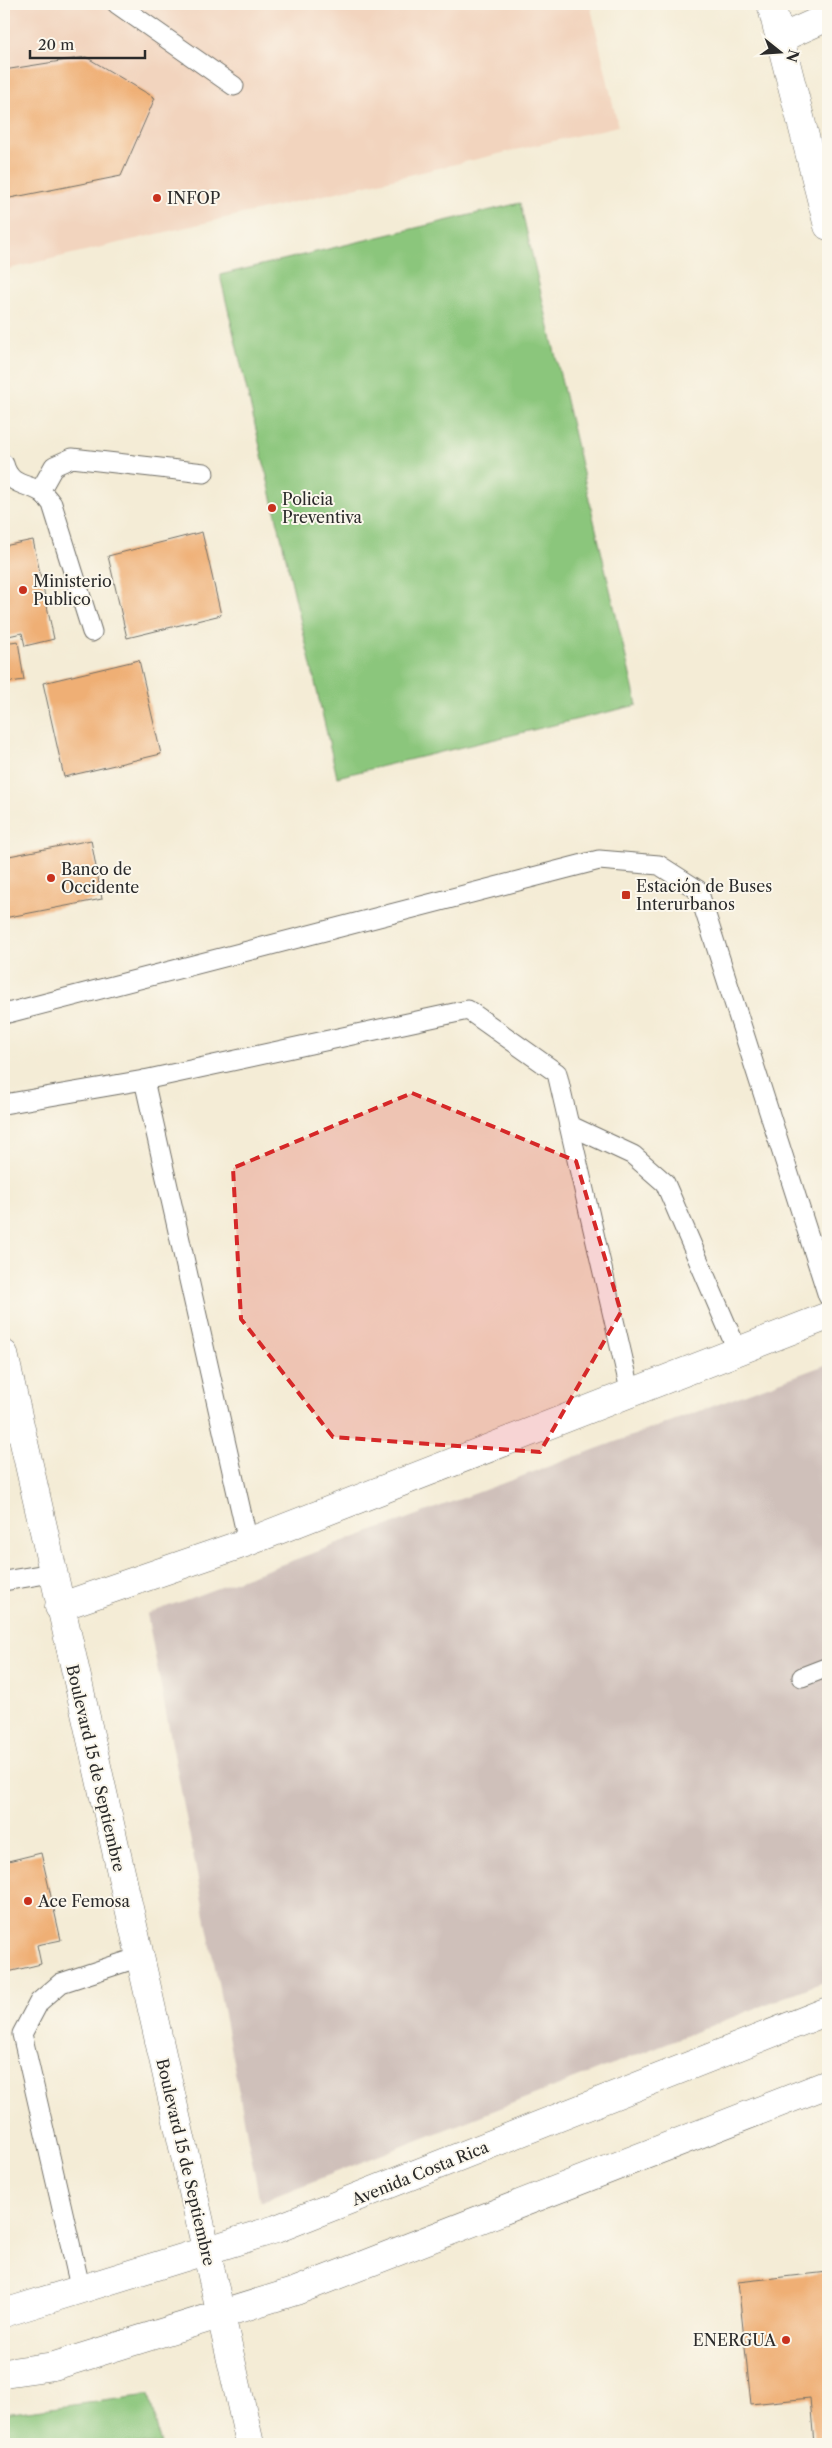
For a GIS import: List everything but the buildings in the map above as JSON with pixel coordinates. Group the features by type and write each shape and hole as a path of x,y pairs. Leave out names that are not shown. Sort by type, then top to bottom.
{"street":[{"path":"771,4 828,226"},
{"path":"779,39 828,17"},
{"path":"59,1606 248,1542 828,1316"},
{"name":"Boulevard 15 de Septiembre","path":"4,1354 59,1606 250,2444"},
{"name":"Avenida Costa Rica","path":"4,2313 276,2230 828,2011"},
{"path":"4,2373 54,2366 305,2288 828,2084"}],"lane":[{"path":"116,4 234,86"},
{"path":"40,491 54,466 72,458 204,473"},
{"path":"4,464 6,471 21,486 40,491 52,504 92,632"},
{"path":"4,1014 599,860 659,865 698,890 828,1296"},
{"path":"4,1104 144,1080 468,1010 557,1073 631,1394"},
{"path":"144,1080 248,1542"},
{"path":"569,1124 633,1155 666,1183 738,1352"},
{"path":"4,1581 52,1573"},
{"path":"802,1678 828,1667"},
{"path":"81,2291 22,2034 39,2002 62,1983 140,1957"}],"highlighted area":[{"path":"412,1093 576,1161 621,1312 540,1452 333,1437 241,1319 233,1168"}],"shaded area":[{"name":"INFOP","path":"4,4 590,4 618,126 4,270"},
{"path":"828,1364 828,1980 260,2202 147,1614"}],"green space":[{"path":"520,203 637,705 337,777 220,275"},
{"path":"149,2395 161,2444 4,2444 4,2414"}],"place":[{"name":"INFOP","path":"157,198"},
{"name":"Policia Preventiva","path":"272,508"},
{"name":"Ministerio Publico","path":"23,590"},
{"name":"Banco de Occidente","path":"51,878"},
{"name":"Estación de Buses Interurbanos","path":"626,895"},
{"name":"Ace Femosa","path":"28,1901"},
{"name":"ENERGUA","path":"786,2340"}]}
